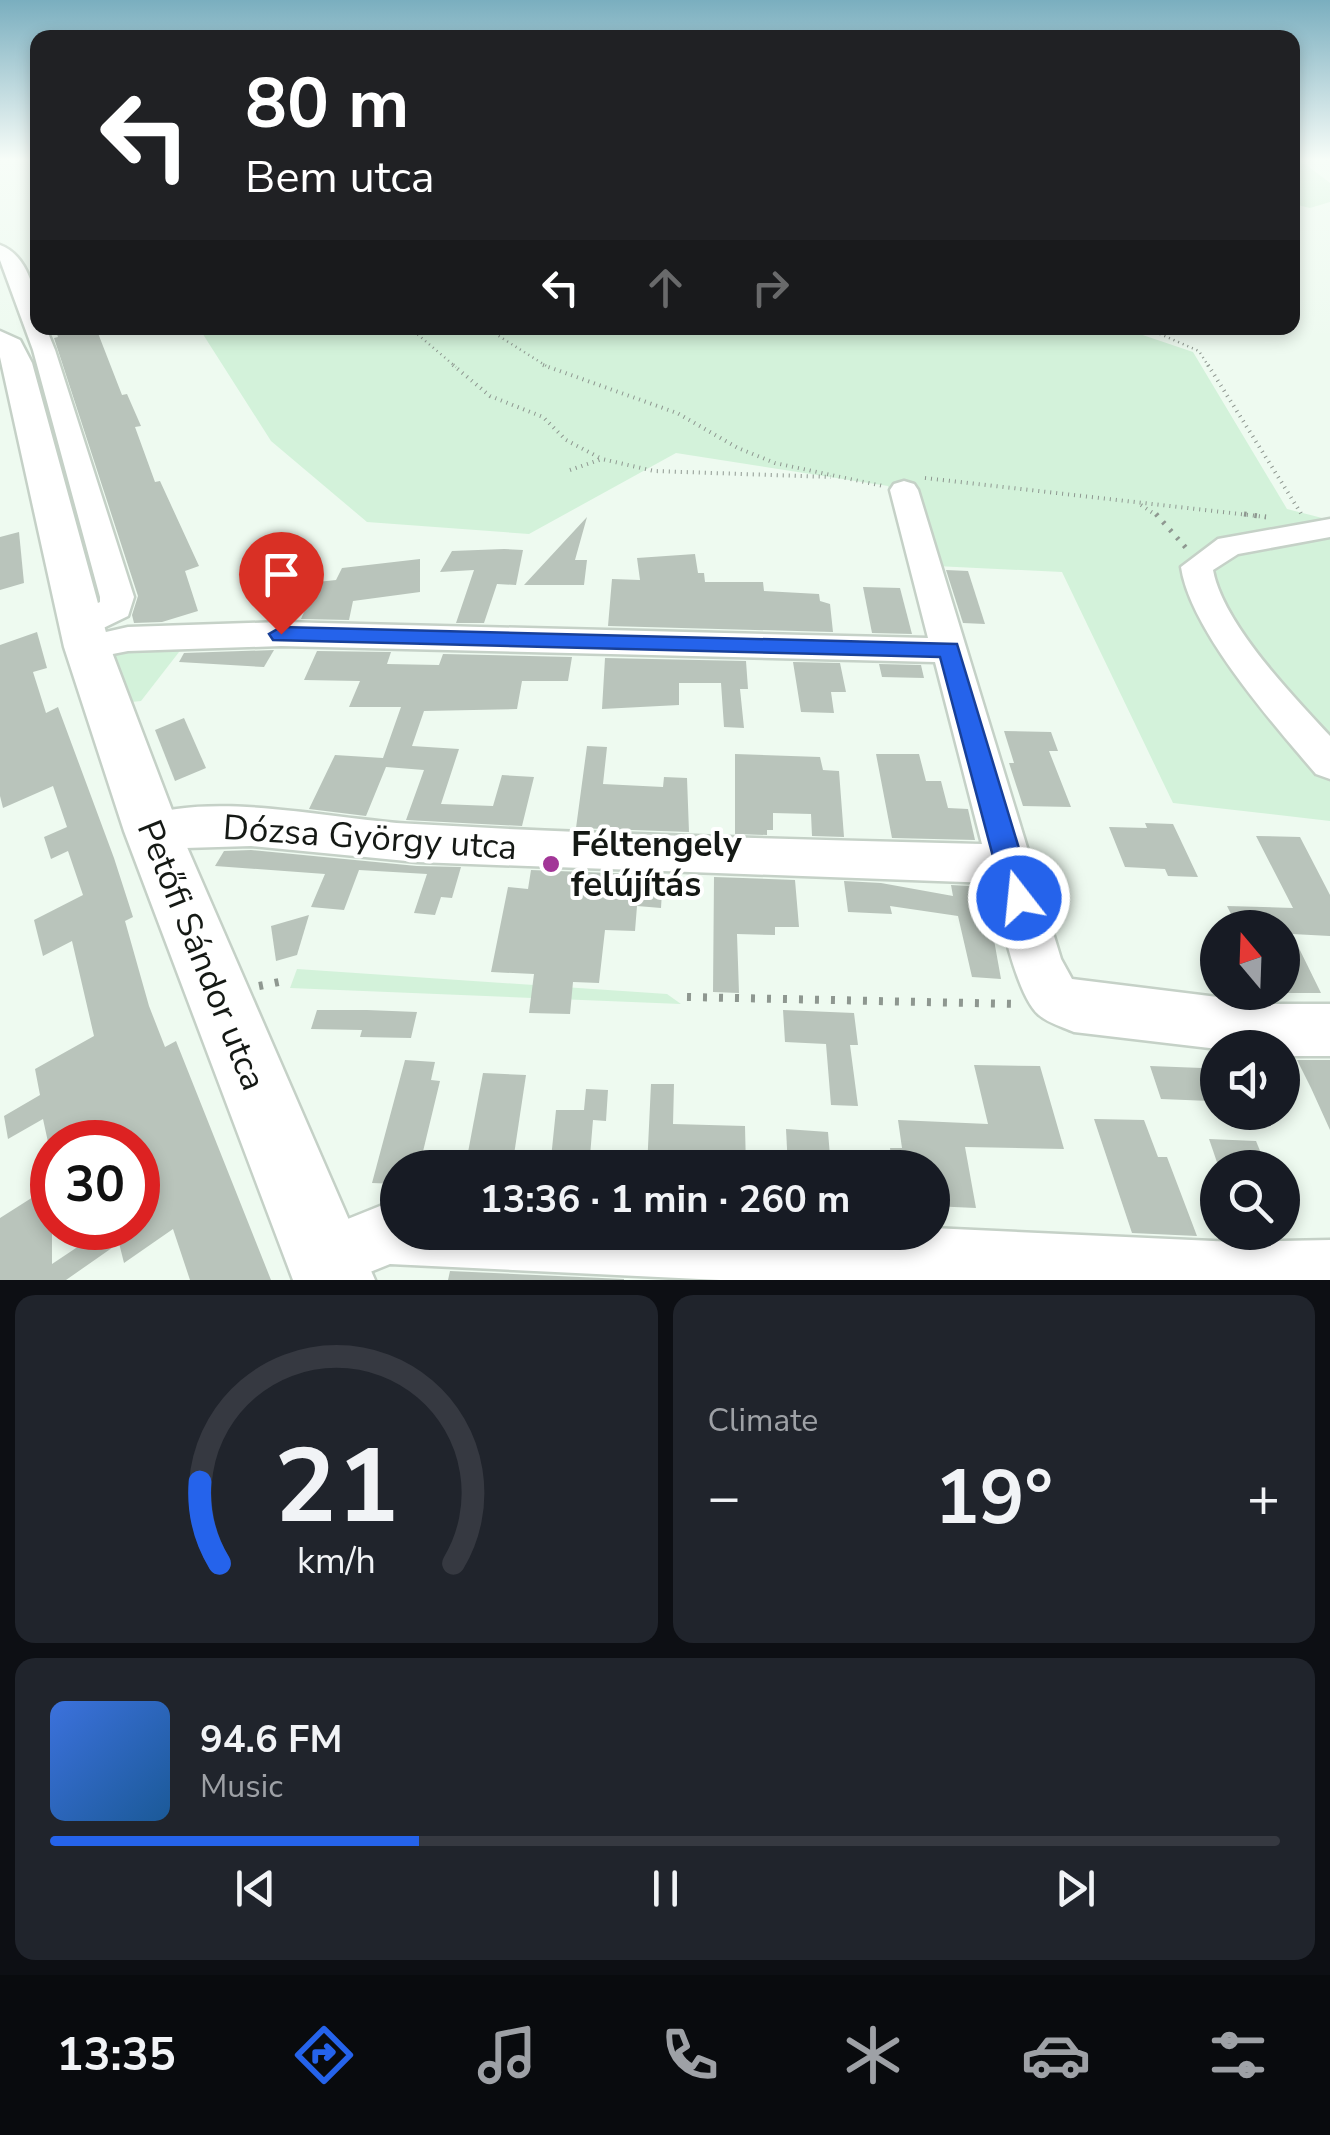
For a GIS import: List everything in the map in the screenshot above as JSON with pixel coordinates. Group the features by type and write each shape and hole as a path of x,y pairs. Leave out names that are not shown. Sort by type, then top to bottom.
{"main road":[{"name":"Petőfi Sándor utca","path":"0,339 10,346 21,376 84,636 152,831 330,1269"}],"street":[{"path":"16,256 30,303"},
{"path":"40,335 117,597 116,608 84,636"},
{"path":"904,490 1039,967 1054,996 1074,1007 1274,1030 1330,1030"},
{"path":"1321,530 1229,546 1196,567 1200,592 1264,688 1330,763"},
{"path":"84,636 128,639 281,634 949,650"},
{"name":"Dózsa György utca","path":"152,831 189,825 462,845 1009,864"},
{"path":"330,1269 390,1233 1236,1274 1330,1272"}],"path":[{"path":"418,335 490,396 544,417 566,440 602,459 676,473 844,478"},
{"path":"495,335 548,367 678,413 738,448 774,463 904,490 922,478 939,478 1284,519 1321,530"},
{"path":"1162,335 1199,351 1321,530"},
{"path":"570,470 602,459"},
{"path":"1133,502 1164,523 1196,567"},
{"path":"687,998 1032,1005 1054,996"}],"green space":[{"path":"203,335 1143,335 1193,352 1287,509 1330,520 1330,821 1173,803 1062,572 915,565 888,486 676,453 529,534 367,522 271,441"},
{"path":"186,643 141,701 122,703 110,655 122,645"},
{"path":"297,969 667,994 681,1004 290,988"}],"building":[{"path":"99,335 122,395 127,394 141,426 135,427 155,482 160,481 199,566 185,571 198,611 162,622 134,623 132,615 138,596 54,338"},
{"path":"587,517 575,560 587,560 584,585 524,585"},
{"path":"19,532 24,583 0,590 0,537"},
{"path":"523,550 516,585 497,584 484,623 456,623 474,570 440,572 452,551"},
{"path":"695,554 698,573 704,573 705,582 763,582 764,591 819,594 820,601 830,604 833,632 608,626 612,579 640,580 637,558"},
{"path":"420,559 420,592 353,601 349,620 301,619 317,582 336,580 342,568"},
{"path":"946,570 968,571 985,624 963,623"},
{"path":"863,587 900,588 912,634 872,633"},
{"path":"37,632 47,668 33,672 46,713 58,707 114,858 133,917 125,921 149,1006 165,1047 176,1041 271,1280 190,1280 173,1229 160,1238 160,1120 30,1120 30,1126 8,1139 4,1116 40,1095 35,1069 94,1036 72,941 43,956 34,920 83,895 68,851 51,859 44,837 67,827 53,786 3,808 0,796 0,645"},
{"path":"274,650 264,667 179,662 184,653"},
{"path":"317,651 391,652 387,664 439,665 443,654 572,657 568,681 522,681 517,709 424,711 412,746 459,749 441,804 493,806 502,775 534,777 522,826 406,820 424,770 386,767 366,816 309,809 335,755 383,758 401,707 349,707 360,681 304,680"},
{"path":"605,658 746,661 748,689 740,689 744,728 724,727 721,683 679,683 679,705 602,709"},
{"path":"793,662 840,663 846,692 831,692 834,713 801,712"},
{"path":"879,664 921,665 924,678 882,677"},
{"path":"184,718 206,768 175,781 155,730"},
{"path":"1004,731 1051,732 1058,751 1049,751 1071,807 1023,806 1009,763 1014,763"},
{"path":"587,746 607,747 603,784 663,787 664,777 687,778 689,832 576,828"},
{"path":"735,754 820,757 823,770 839,771 844,837 812,836 811,814 773,813 773,830 767,830 767,835 735,834"},
{"path":"876,754 919,754 926,781 941,781 948,808 968,809 975,840 892,838"},
{"path":"1145,823 1173,824 1198,877 1168,876 1165,869 1125,867 1109,827 1147,828"},
{"path":"1256,836 1300,837 1330,895 1330,936 1300,934 1300,910 1229,910 1227,906 1293,908"},
{"path":"224,851 461,867 452,898 441,897 435,915 414,913 427,874 359,870 344,910 311,907 325,874 215,866"},
{"path":"531,870 663,875 661,908 637,906 635,931 605,930 599,983 573,982 570,1014 529,1013 534,974 491,972 508,887 528,889"},
{"path":"714,877 795,880 799,927 775,927 775,935 737,934 739,993 713,992"},
{"path":"844,881 881,883 953,896 951,885 989,887 998,924 991,923 1001,979 972,977 958,916 890,906 892,914 848,912"},
{"path":"309,915 297,955 276,961 271,926"},
{"path":"1300,950 1321,993 1300,993"},
{"path":"317,1010 417,1012 411,1038 360,1037 362,1030 311,1029"},
{"path":"783,1010 854,1013 858,1045 850,1045 858,1106 831,1105 826,1044 785,1042"},
{"path":"405,1060 435,1062 431,1080 440,1081 423,1150 381,1150"},
{"path":"1300,1060 1330,1060 1330,1130"},
{"path":"974,1065 1040,1066 1064,1149 965,1147 976,1208 950,1207 950,1150 890,1150 902,1148 898,1120 988,1124"},
{"path":"1150,1066 1200,1068 1200,1101 1161,1099"},
{"path":"483,1073 526,1075 515,1150 468,1150"},
{"path":"651,1084 674,1084 673,1124 745,1126 746,1150 648,1150"},
{"path":"586,1089 608,1090 606,1121 593,1120 590,1150 552,1150 556,1110 584,1110"},
{"path":"1094,1119 1144,1120 1158,1157 1167,1157 1197,1236 1132,1233"},
{"path":"786,1129 828,1132 830,1150 787,1150"},
{"path":"1209,1139 1256,1141 1260,1150 1213,1150"},
{"path":"380,1153 380,1183 372,1183"},
{"path":"30,1199 30,1250 52,1250 52,1264 73,1250 109,1250 66,1280 0,1280 0,1218"},
{"path":"121,1250 143,1250 124,1263"},
{"path":"450,1271 624,1279 624,1280 448,1280"}],"place":[{"name":"Féltengely felújítás","path":"551,864"}],"route":[{"path":"281,634 949,650 1019,898"}]}
